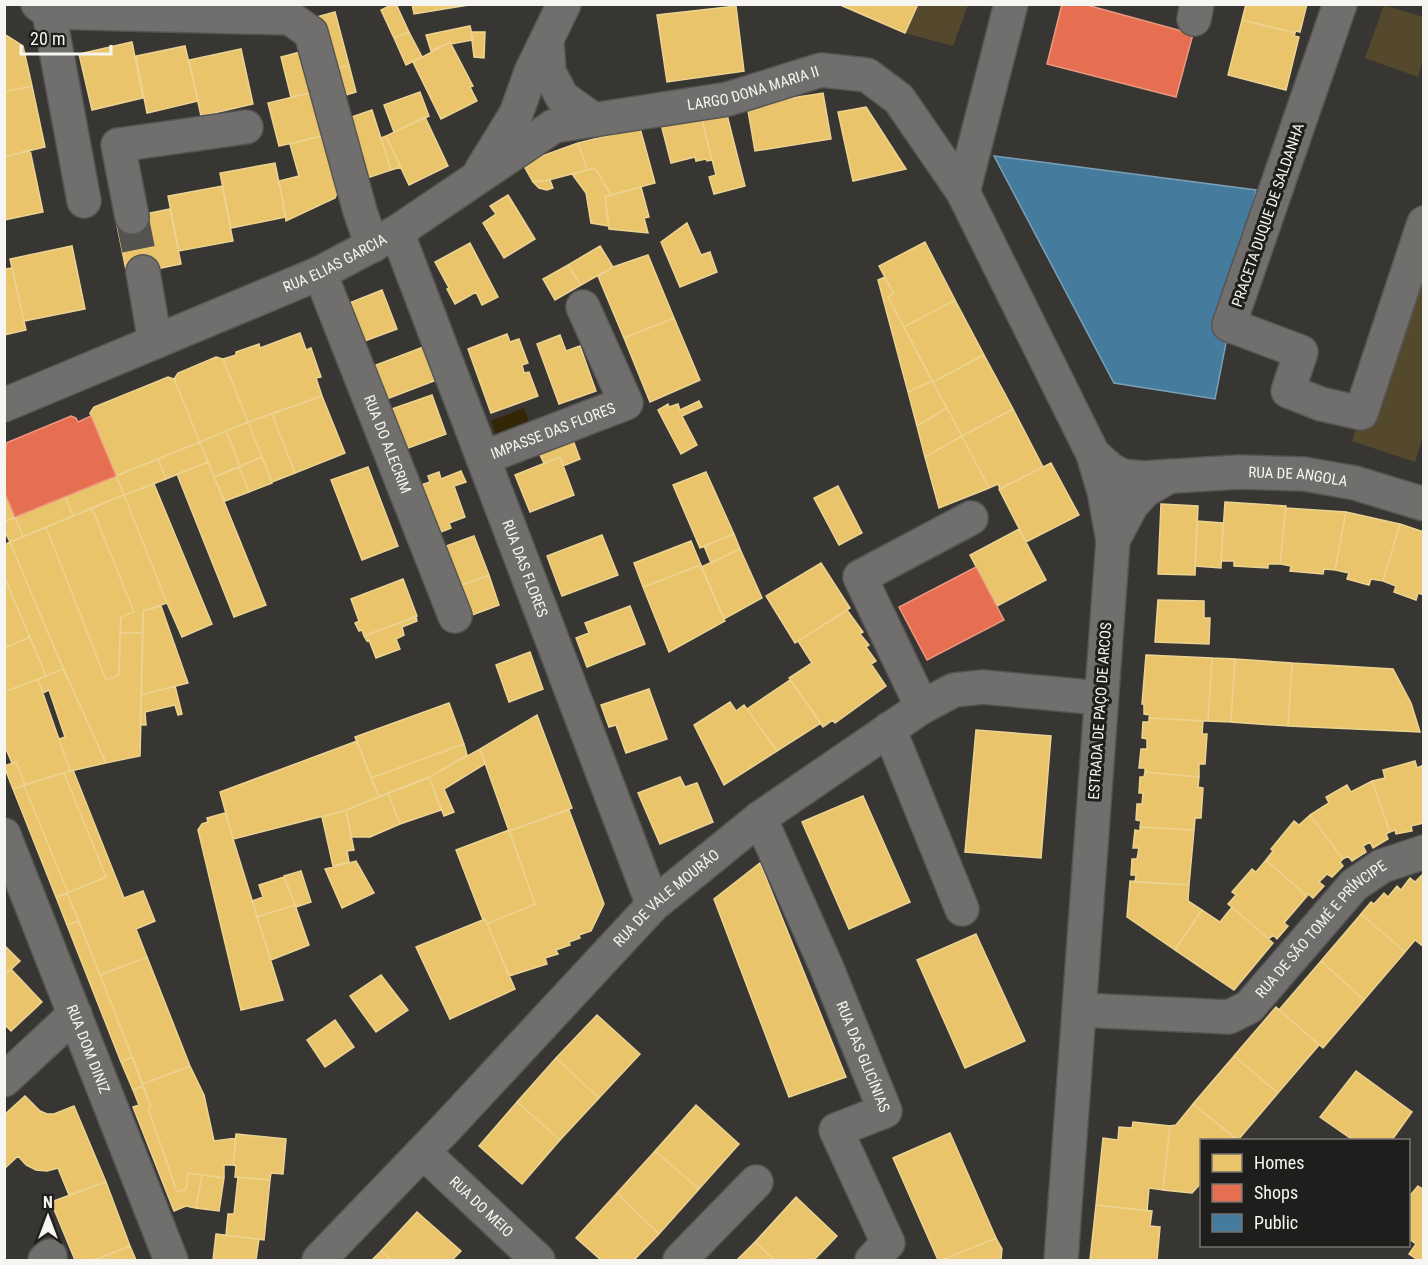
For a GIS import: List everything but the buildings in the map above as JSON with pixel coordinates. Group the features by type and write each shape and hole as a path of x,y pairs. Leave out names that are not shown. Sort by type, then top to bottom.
{"street":[{"name":"RUA ELIAS GARCIA","path":"4,405 320,273 385,239 475,180 516,114 531,72 564,4"},
{"path":"963,192 1011,4"},
{"name":"PRACETA DUQUE DE SALDANHA","path":"1340,4 1229,325 1301,352 1288,391 1321,404 1361,413 1424,223"},
{"path":"43,8 84,201"},
{"name":"RUA DAS FLORES","path":"43,8 290,18 311,33 360,211 385,239 483,458 653,905"},
{"path":"546,42 549,72 562,97 594,120"},
{"name":"LARGO DONA MARIA II","path":"475,180 554,126 728,99 821,70 867,75 900,99 963,192"},
{"path":"132,216 118,145 246,127"},
{"name":"ESTRADA DE PAÇO DE ARCOS","path":"963,192 1093,454 1104,491 1113,540 1061,1260"},
{"path":"143,272 155,342"},
{"name":"RUA DO ALECRIM","path":"320,273 456,616"},
{"name":"IMPASSE DAS FLORES","path":"483,458 626,403 583,307"},
{"name":"RUA DE ANGOLA","path":"1093,454 1111,470 1123,476 1143,478 1239,472 1304,474 1355,483 1424,504"},
{"path":"1113,540 1131,506 1144,491 1170,476"},
{"path":"922,707 861,577 971,518"},
{"name":"RUA DE VALE MOURÃO","path":"319,1260 653,905 760,818 922,707 954,690 983,687 1100,698"},
{"path":"889,729 962,909"},
{"name":"RUA DAS GLICÍNIAS","path":"760,818 826,966 885,1111 836,1130 888,1243 872,1260"},
{"name":"RUA DOM DINIZ","path":"4,836 171,1260"},
{"name":"RUA DE SÃO TOMÉ E PRÍNCIPE","path":"1080,1010 1229,1017 1249,1007 1354,885 1383,866 1424,852"},
{"path":"4,1080 75,1014"},
{"name":"RUA DO MEIO","path":"423,1152 538,1260"},
{"path":"680,1260 756,1182"}],"shaded area":[{"path":"918,5 968,5 953,46 905,33"},
{"path":"1384,5 1423,17 1423,59 1418,77 1365,58"},
{"path":"1423,223 1424,432 1415,462 1352,441"},
{"path":"524,408 530,425 497,437 491,421"}],"tunnel":[{"path":"132,217 143,272"}]}
